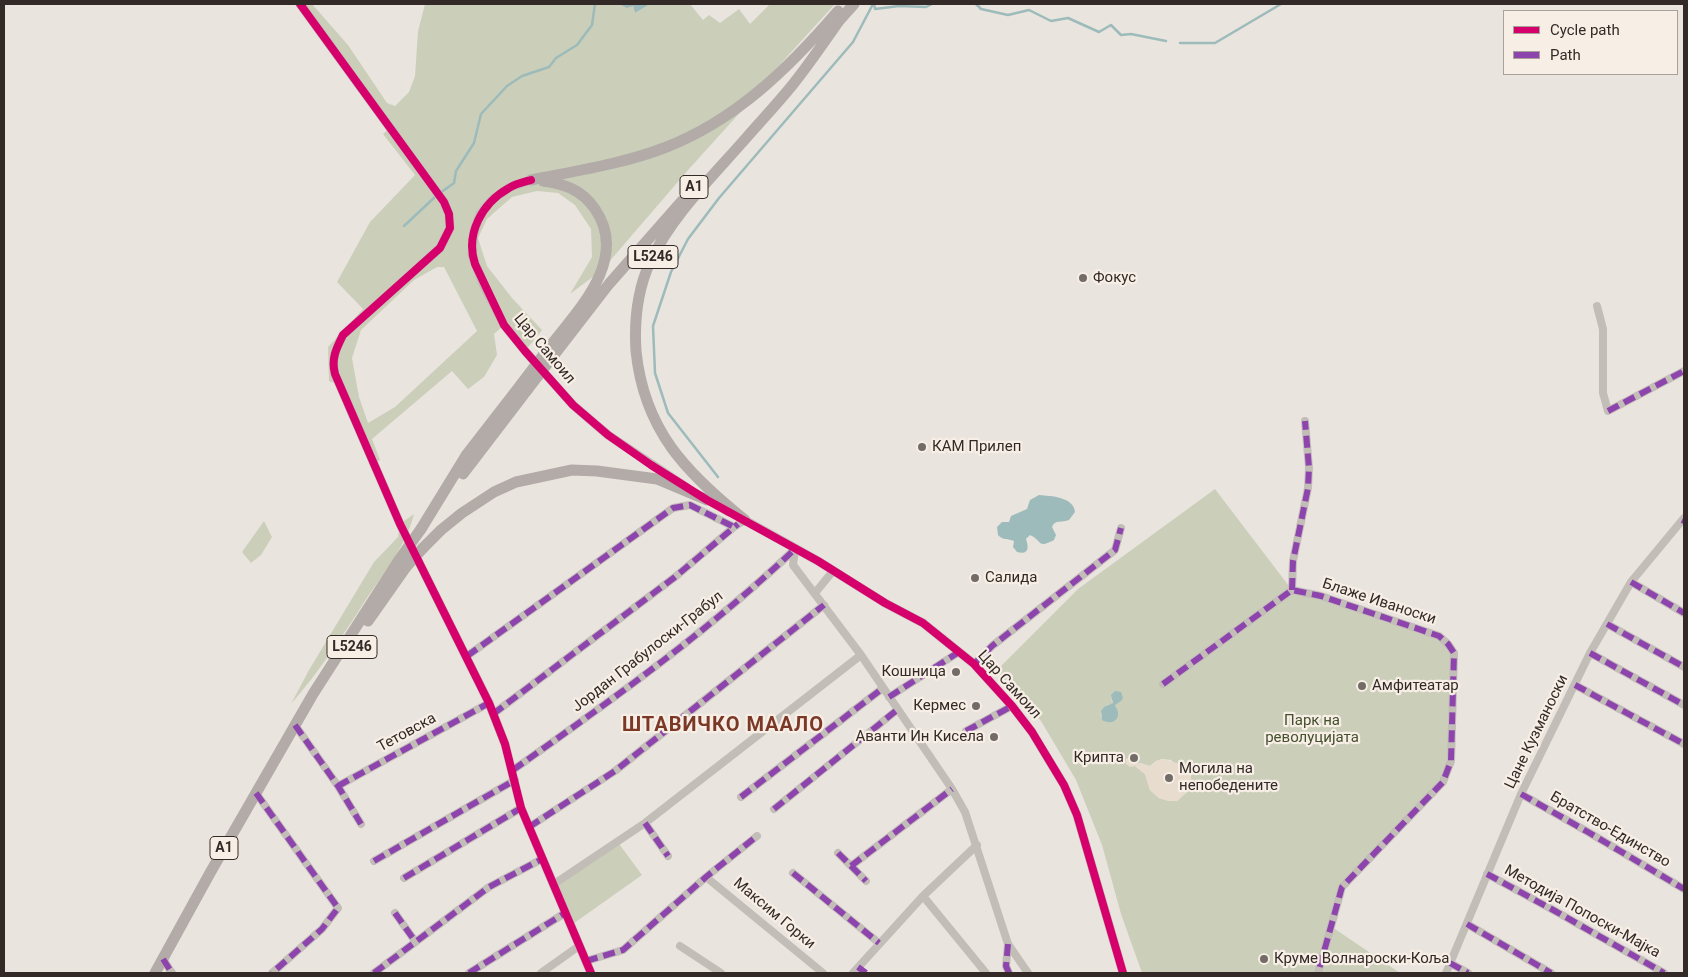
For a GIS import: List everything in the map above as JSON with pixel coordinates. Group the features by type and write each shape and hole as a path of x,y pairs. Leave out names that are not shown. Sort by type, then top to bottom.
{"main road":[{"name":"L5246","path":"745,520 722,502 685,465 654,422 645,399 638,362 635,318 639,297 650,262 662,240 682,211 790,87 845,4"},
{"name":"A1","path":"156,973 313,694 403,564 420,529 467,454 525,386 549,354 838,17 854,4"},
{"name":"L5246","path":"531,180 631,159 664,148 696,134 755,96 838,17"},
{"name":"L5246","path":"531,180 559,183 572,188 589,201 599,216 606,236 606,251 602,270 594,288 549,354"},
{"name":"L5246","path":"403,564 462,513 494,492 523,480 572,470 614,472 657,479 706,500"}],"street":[{"path":"300,4 444,202 449,214 450,228 440,248 342,335 332,363 335,374 420,566 489,703 505,744 521,808 591,973"},
{"name":"Цар Самоил","path":"531,180 510,187 494,198 480,214 474,232 472,255 504,325 573,405 608,435 706,500"},
{"path":"1597,306 1603,329 1603,393 1608,411 1684,371"},
{"path":"1163,684 1292,590 1293,561 1308,488 1309,468 1305,421"},
{"name":"L5246","path":"706,500 745,520"},
{"path":"467,656 673,508 690,505 734,527"},
{"name":"Цане Кузманоски","path":"1446,973 1521,794 1590,653 1631,582 1684,519"},
{"path":"493,714 675,578 734,527 745,520"},
{"name":"Цар Самоил","path":"745,520 885,603 923,623 974,664 1012,706 1048,756 1078,815 1123,973"},
{"name":"Цар Самоил","path":"974,664 999,641 1116,550 1121,528"},
{"path":"795,549 793,565 861,656 952,789 965,812 1008,944 1028,973"},
{"name":"Јордан Грабулоски-Грабул","path":"514,775 642,678 755,587 795,549"},
{"path":"815,594 833,571"},
{"path":"1631,582 1684,613"},
{"name":"Блаже Иваноски","path":"1292,590 1322,596 1439,636 1454,653 1451,761 1443,782 1342,887 1318,973"},
{"path":"529,826 615,771 824,605"},
{"path":"1607,624 1684,667"},
{"path":"889,697 959,652"},
{"path":"1590,653 1684,706"},
{"path":"554,884 645,822 861,656"},
{"path":"1574,685 1684,744"},
{"path":"741,797 883,688"},
{"name":"Тетовска","path":"338,786 489,703"},
{"name":"Цар Самоил","path":"966,731 1012,706"},
{"path":"774,810 898,710"},
{"path":"295,725 338,786 361,824"},
{"path":"374,861 514,775"},
{"path":"851,866 952,789"},
{"path":"256,793 338,908 322,929 272,973"},
{"name":"Братство-Единство","path":"1521,794 1684,889"},
{"path":"404,878 521,808"},
{"path":"645,822 668,856"},
{"name":"Максим Горки","path":"586,961 623,950 706,877 757,836"},
{"path":"866,973 856,970 923,896 977,845"},
{"path":"838,853 866,881"},
{"path":"374,973 489,887 542,858"},
{"path":"793,873 879,943"},
{"name":"Методија Попоски-Мајка","path":"1487,874 1664,973"},
{"name":"Максим Горки","path":"706,877 823,973"},
{"path":"923,896 986,973"},
{"path":"395,913 415,942"},
{"path":"469,973 565,913"},
{"path":"1467,924 1551,973"},
{"path":"1008,944 1006,966 1008,973"},
{"path":"541,973 579,946"},
{"path":"680,946 721,973"},
{"path":"163,959 172,973"},
{"path":"1450,963 1468,973"}],"green space":[{"path":"300,4 312,4 348,45 387,103 395,106 409,92 415,76 418,31 425,4 624,4 622,5 633,6 635,13 650,4 690,4 703,20 709,15 720,23 739,9 750,24 770,4 835,4 764,82 755,96 602,270 570,294 592,257 591,229 575,205 558,193 537,191 512,197 487,219 478,238 487,266 512,298 542,330 525,351 504,325 494,334 497,355 484,377 468,389 452,371 372,439 380,460 374,464 340,385 329,381 328,347 363,309 337,282 370,222 415,175 383,134 389,129","holes":["437,267 444,267 477,331 395,407 368,423 359,397 352,358 361,330 414,280"]},
{"name":"Парк на револуцијата","path":"1215,489 1292,590 1439,636 1454,653 1451,761 1443,782 1342,887 1332,927 1400,973 1142,973 1121,914 1102,845 1076,780 1041,721 996,671 1078,589","holes":["1111,699 1116,703 1118,716 1115,721 1101,717 1102,710 1113,703","1162,759 1171,760 1191,781 1187,792 1177,801 1159,798 1150,790 1145,774 1135,766 1140,763 1150,766"]},
{"path":"414,514 406,537 393,559 330,654 291,704 309,670 374,562 398,537 400,524"},
{"path":"264,521 272,537 261,555 251,563 242,552"},
{"path":"617,841 642,875 570,926 554,884"}],"shaded area":[{"name":"Могила на непобедените","path":"1131,756 1135,758 1137,763 1150,766 1162,759 1181,764 1189,770 1191,775 1187,792 1177,801 1159,798 1150,790 1145,774 1135,766 1130,767 1126,764 1126,759"}],"water":[{"path":"650,4 635,13 633,6 627,8 621,5"},
{"path":"1039,495 1066,500 1074,507 1075,512 1069,520 1057,522 1053,525 1052,527 1056,535 1054,540 1042,544 1030,535 1026,539 1028,545 1026,552 1017,552 1013,547 1014,541 1000,537 997,527 1002,522 1009,522 1011,516 1027,509 1030,500"},
{"path":"1115,691 1121,692 1123,698 1115,705 1118,711 1117,719 1113,722 1104,721 1102,720 1101,711 1104,707 1113,703 1111,695"}],"waterway":[{"path":"440,193 454,183 456,171 474,143 481,114 507,86 522,76 549,67 556,58 577,45 592,25 595,4"},
{"path":"718,477 668,413 655,373 653,326 671,272 688,239 719,198 853,42 873,4"},
{"path":"874,4 875,9 899,6 926,7 932,4"},
{"path":"976,4 981,9 1008,15 1029,10 1051,21 1068,18 1099,32 1111,25 1121,35 1131,34 1166,41"},
{"path":"1180,43 1215,43 1281,4"},
{"path":"404,226 436,196"}],"marked path":[{"path":"1608,411 1684,371"},
{"path":"1292,590 1293,561 1308,488 1309,468 1305,421"},
{"path":"467,656 673,508 690,505 734,527"},
{"path":"493,714 675,577 738,524"},
{"path":"974,664 992,646 1115,550 1121,528"},
{"path":"513,770 658,665 728,609 795,549"},
{"path":"1631,582 1684,613"},
{"path":"1163,684 1292,590 1321,596 1439,636 1454,653 1451,761 1443,782 1342,887 1318,973"},
{"path":"529,827 615,771 824,605"},
{"path":"1607,624 1684,667"},
{"path":"889,697 959,652"},
{"path":"1590,653 1684,705"},
{"path":"1575,685 1684,744"},
{"path":"741,797 883,688"},
{"path":"338,786 489,703"},
{"path":"966,731 1012,706"},
{"path":"774,809 897,710"},
{"path":"295,725 338,786 361,824"},
{"path":"374,861 515,780"},
{"path":"851,866 952,789"},
{"path":"256,793 338,908 322,929 272,973"},
{"path":"1521,794 1684,889"},
{"path":"404,878 521,808"},
{"path":"645,823 668,856"},
{"path":"586,961 623,950 706,877 757,836"},
{"path":"838,853 866,881"},
{"path":"374,973 489,887 542,859"},
{"path":"793,873 879,943"},
{"path":"1487,874 1664,973"},
{"path":"395,913 415,941"},
{"path":"469,973 565,913"},
{"path":"1467,924 1551,973"},
{"path":"1008,944 1006,966 1009,973"},
{"path":"163,959 172,973"},
{"path":"1450,963 1468,973"},
{"path":"858,967 866,973"}],"cycle path":[{"path":"300,4 444,202 449,214 450,228 440,248 343,335 335,354 334,369 400,524 489,703 505,744 521,808 591,973"},
{"path":"531,180 514,185 499,194 484,211 474,231 472,253 475,264 504,325 573,405 608,435 707,500 818,561 885,603 923,623 974,664 1012,706 1032,732 1064,785 1077,815 1123,973"}],"place":[{"name":"Фокус","path":"1083,278"},
{"name":"КАМ Прилеп","path":"922,447"},
{"name":"Салида","path":"975,578"},
{"name":"Кошница","path":"956,672"},
{"name":"Амфитеатар","path":"1362,686"},
{"name":"Кермес","path":"976,706"},
{"name":"Аванти Ин Кисела","path":"994,737"},
{"name":"Крипта","path":"1134,758"},
{"name":"Могила на непобедените","path":"1169,778"},
{"name":"Круме Волнароски-Коља","path":"1264,959"}],"district":[{"name":"ШТАВИЧКО МААЛО","path":"723,726"}]}
